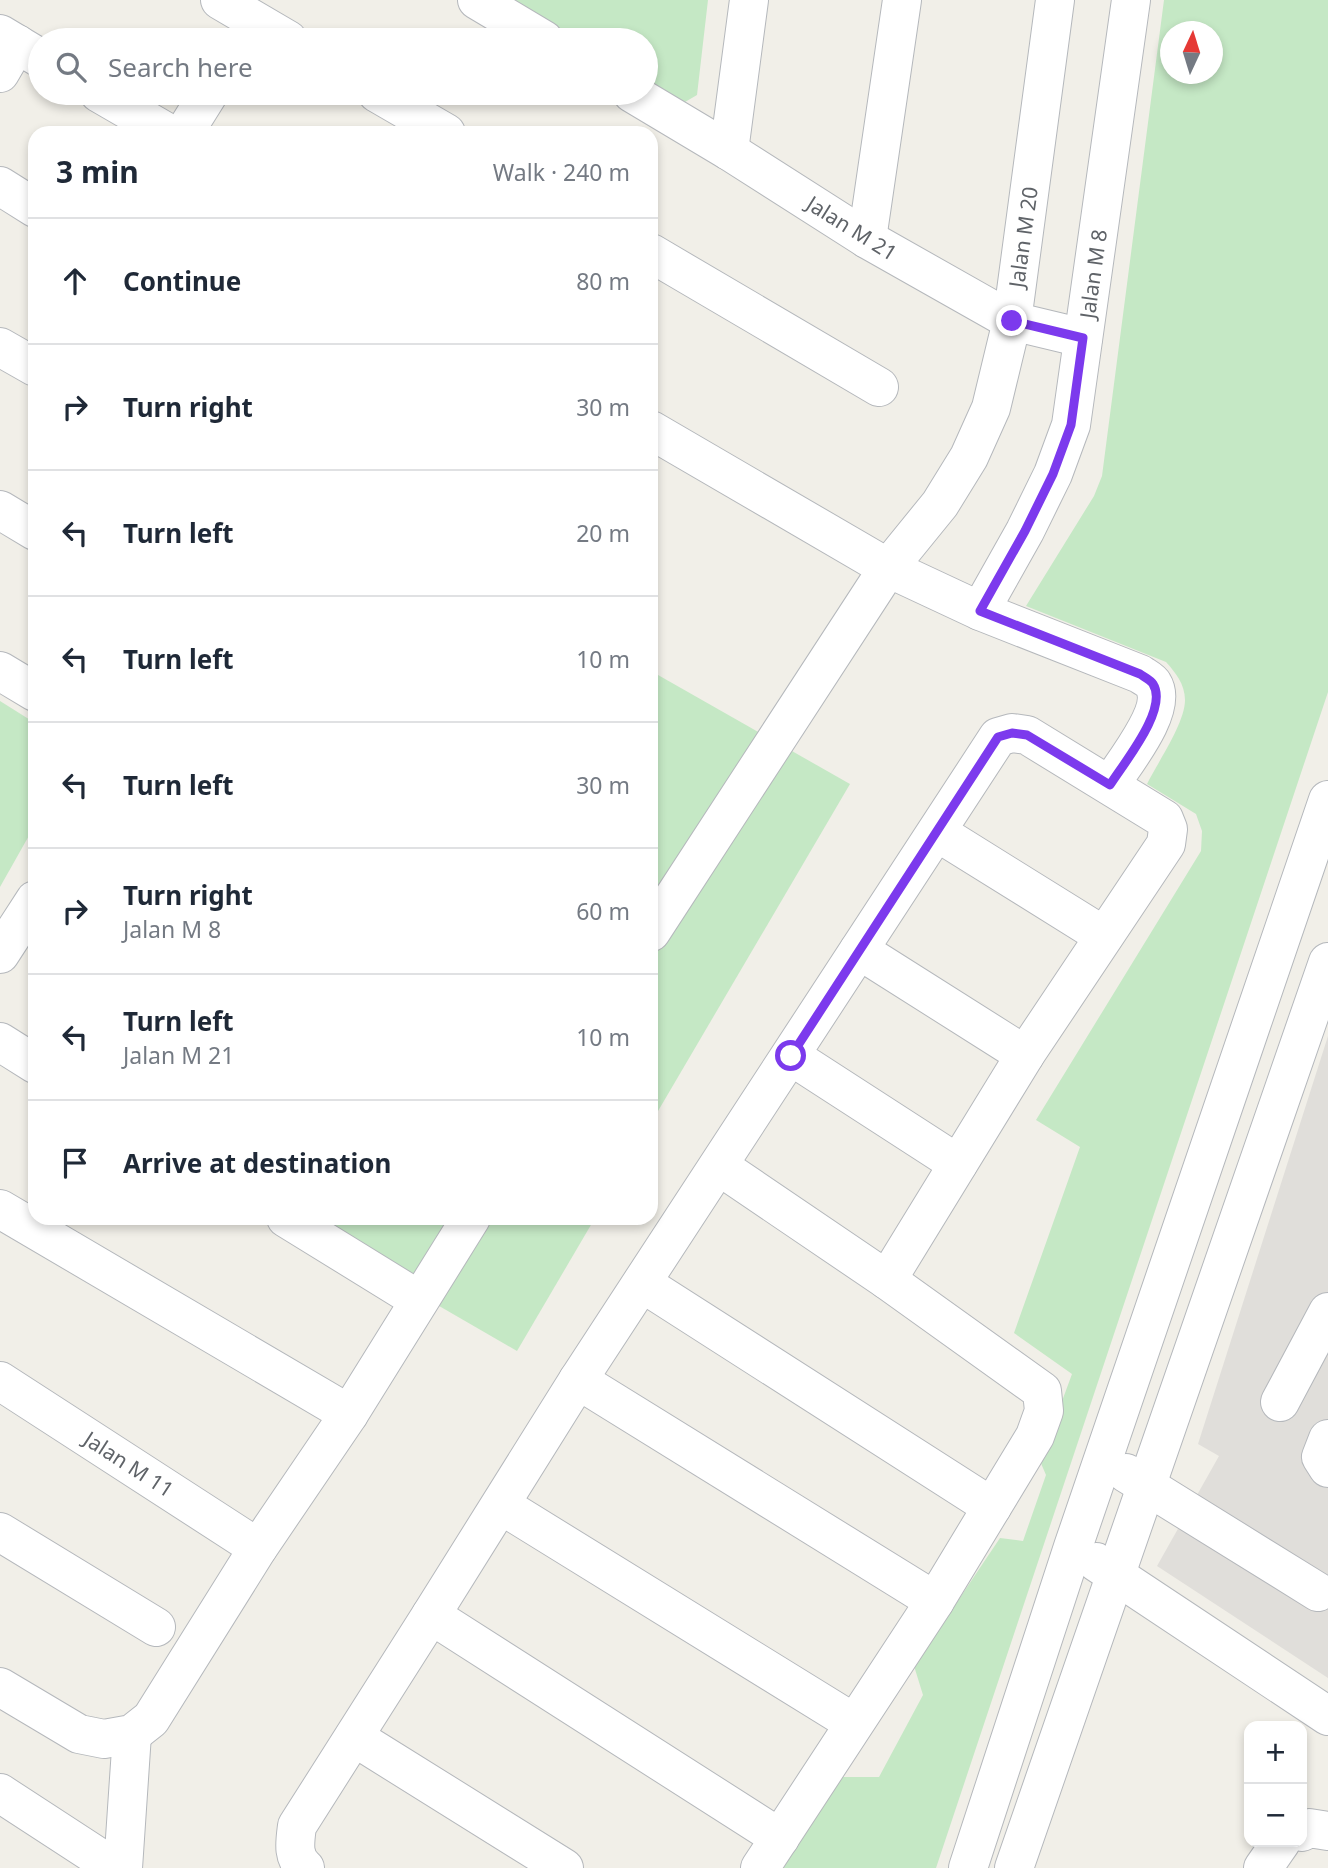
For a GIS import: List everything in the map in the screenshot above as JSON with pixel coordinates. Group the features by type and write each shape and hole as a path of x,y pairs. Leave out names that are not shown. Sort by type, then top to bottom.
{"street":[{"path":"220,0 254,20"},
{"path":"477,0 524,28"},
{"path":"729,151 749,0"},
{"path":"867,239 902,0"},
{"name":"Jalan M 20","path":"658,921 888,568 940,504 969,457 991,408 1012,321 1055,0"},
{"name":"Jalan M 8","path":"980,611 1053,474 1071,425 1131,0"},
{"path":"120,105 156,126"},
{"path":"188,126 202,105"},
{"path":"398,105 434,126"},
{"name":"Jalan M 21","path":"652,105 867,239 1012,321 1083,338"},
{"path":"0,186 28,204"},
{"path":"658,257 879,387"},
{"path":"0,347 28,363"},
{"path":"658,437 888,568 980,611 1140,674 1153,683 1157,697 1148,727 1110,785"},
{"path":"0,510 28,527"},
{"path":"0,671 28,688"},
{"path":"305,1868 294,1848 297,1826 578,1380 998,737 1012,733 1027,735 1164,819 1168,829 1166,844 1026,1055 887,1280"},
{"path":"968,1868 1073,1547 1328,800"},
{"path":"937,832 1104,936"},
{"path":"0,954 28,911"},
{"path":"859,950 1026,1055"},
{"path":"1014,1868 1327,970 1275,953"},
{"path":"0,1042 28,1060"},
{"path":"791,1056 958,1164"},
{"path":"432,1615 770,1853 935,1601 1035,1436 1044,1411 1042,1391 887,1280 719,1166"},
{"path":"0,1209 349,1414"},
{"path":"297,1225 419,1300"},
{"path":"0,1686 79,1734 104,1739 132,1734 151,1719 258,1548 349,1414 467,1225"},
{"path":"642,1283 992,1507"},
{"path":"1280,1402 1328,1312"},
{"path":"578,1380 935,1601"},
{"name":"Jalan M 11","path":"0,1381 258,1548"},
{"path":"1328,1439 1321,1457 1328,1468"},
{"path":"1103,1460 1318,1592"},
{"path":"501,1505 854,1723"},
{"path":"0,1532 156,1627"},
{"path":"1073,1547 1328,1716"},
{"path":"123,1868 132,1734"},
{"path":"354,1737 564,1868"},
{"path":"0,1793 115,1868"},
{"path":"1307,1829 1328,1831"},
{"path":"1263,1868 1278,1847"}],"shaded area":[{"path":"1328,1036 1328,1678 1157,1566 1219,1456 1198,1444"}],"green space":[{"path":"495,0 708,0 697,95 673,109 658,100 658,28 541,28"},
{"path":"1164,0 1328,0 1328,692 936,1868 782,1868 842,1777 879,1777 923,1695 914,1666 1000,1538 1023,1541 1046,1475 1040,1461 1072,1374 1014,1333 1080,1147 1036,1120 1201,851 1202,831 1196,814 1147,784 1176,731 1184,709 1185,694 1176,674 1166,662 1026,606 1094,496 1102,476 1160,31 1160,84 1223,84 1223,21 1161,21"},
{"path":"658,675 850,784 658,1111"},
{"path":"0,701 28,719 28,837 0,887"},
{"path":"299,1225 591,1225 517,1351"}],"route":[{"path":"791,1056 998,737 1012,733 1027,735 1110,785 1148,727 1154,712 1157,697 1153,683 1140,674 980,611 1053,474 1071,425 1083,338 1012,321"}]}
